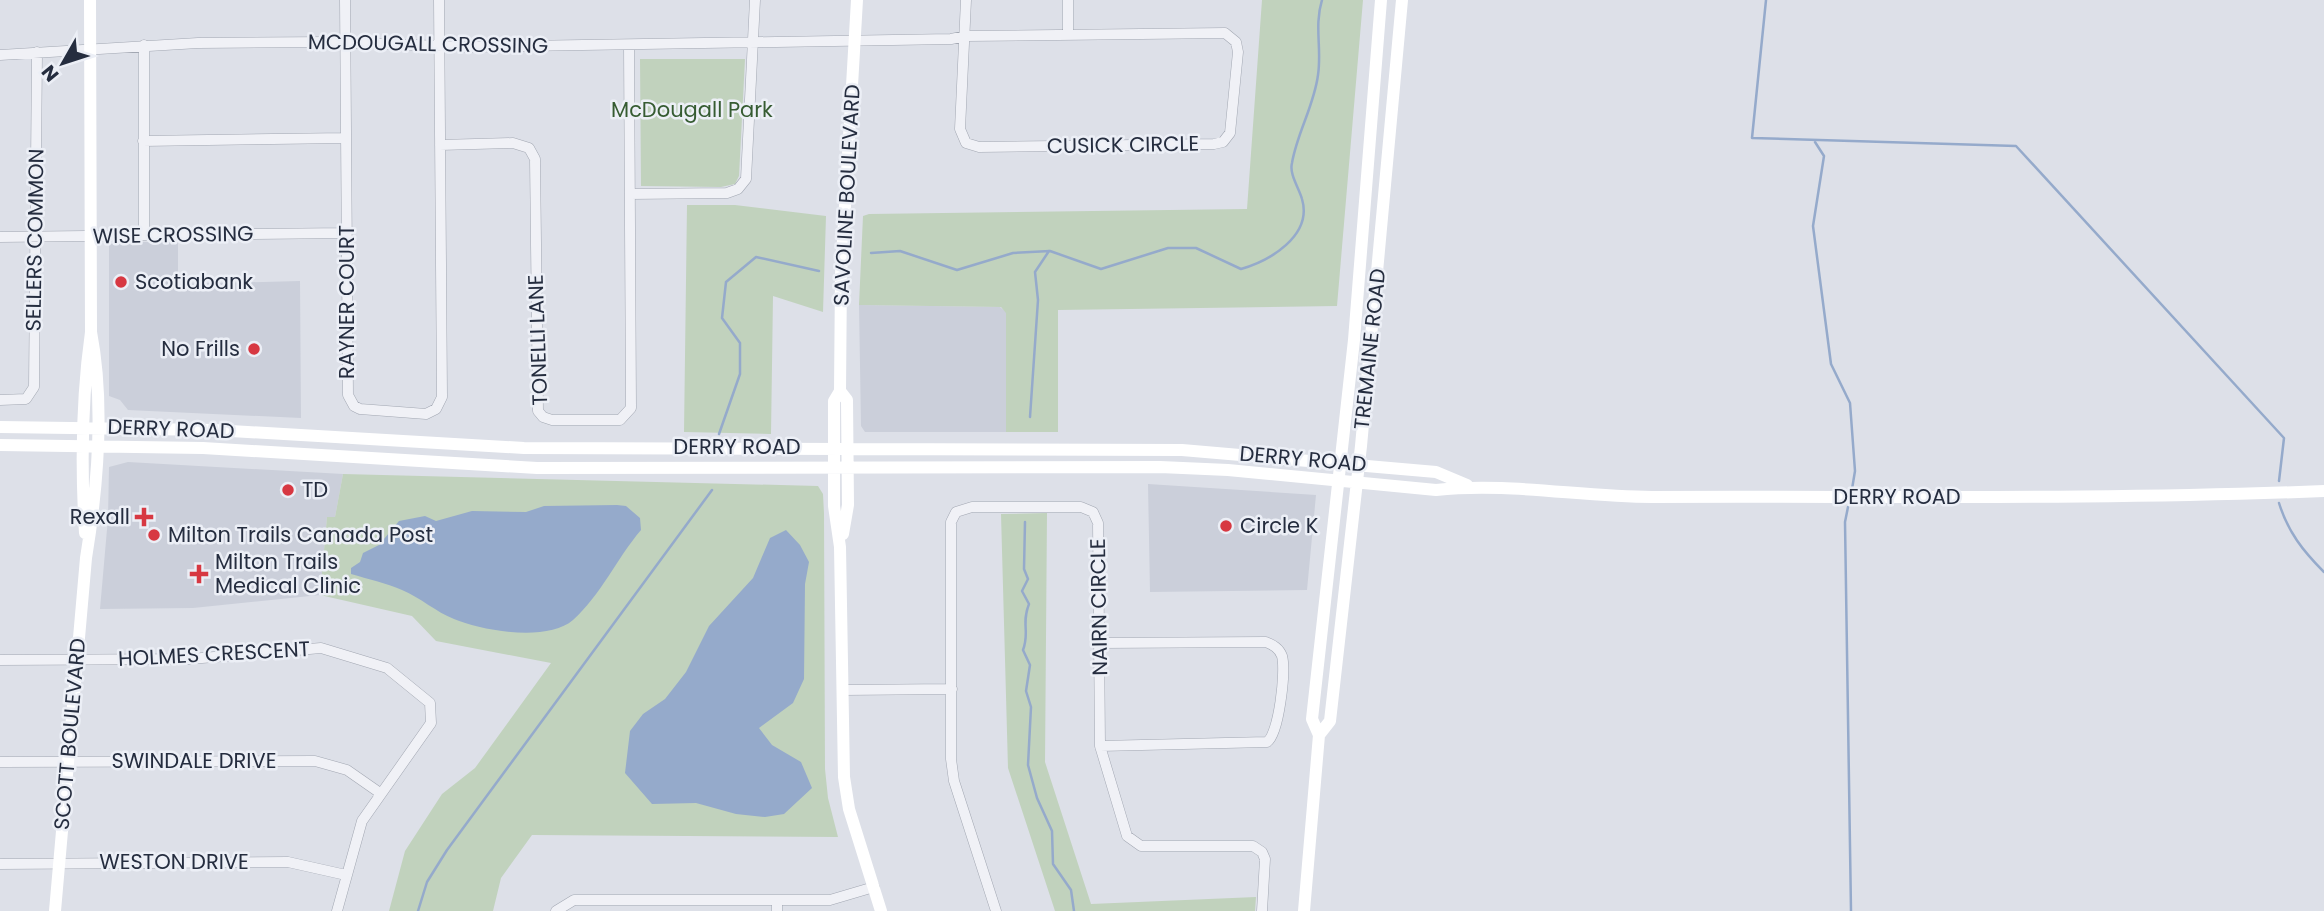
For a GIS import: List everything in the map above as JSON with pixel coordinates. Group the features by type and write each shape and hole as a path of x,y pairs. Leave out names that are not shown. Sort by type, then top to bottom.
{"main road":[{"name":"SCOTT BOULEVARD","path":"55,911 86,558 91,427 98,369 91,332 90,0"},
{"name":"SAVOLINE BOULEVARD","path":"856,0 856,41 841,274 840,391 848,400 834,506 840,547 846,793 881,911"},
{"name":"TREMAINE ROAD","path":"1304,911 1319,736 1312,719 1341,462 1381,0"},
{"name":"TREMAINE ROAD","path":"1319,736 1330,721 1357,482 1402,0"},
{"name":"DERRY ROAD","path":"0,427 91,427 320,435 524,448 1182,450 1436,472 1470,486"},
{"name":"DERRY ROAD","path":"0,445 90,445 375,457 537,468 1160,467 1436,490 1470,486 1626,497 1856,498 2324,491"}],"street":[{"name":"RAYNER COURT","path":"345,0 348,395 360,409 431,412 443,397 439,0"},
{"path":"630,194 727,193 742,186 746,179 755,0"},
{"path":"966,0 966,36"},
{"path":"1068,35 1069,0"},
{"name":"CUSICK CIRCLE","path":"856,41 951,40 966,36 1230,35 1236,42 1238,52 1230,133 1223,142 1214,144 972,146 962,138 960,130 966,36"},
{"name":"MCDOUGALL CROSSING","path":"0,55 144,45 345,42 440,47 856,41"},
{"path":"144,45 144,235"},
{"name":"TONELLI LANE","path":"440,145 520,144 533,153 537,408 547,419 616,421 631,408 629,45"},
{"name":"SELLERS COMMON","path":"0,400 26,399 34,387 37,52"},
{"path":"143,141 346,138"},
{"name":"WISE CROSSING","path":"0,237 347,233"},
{"name":"NAIRN CIRCLE","path":"996,911 954,781 951,522 962,508 1081,507 1093,512 1098,523 1100,746 1130,840 1141,846 1253,846 1262,852 1265,859 1262,911"},
{"path":"1100,643 1266,642 1278,649 1283,663 1277,729 1267,742 1100,746"},
{"name":"HOLMES CRESCENT","path":"0,660 190,659 308,647 336,651 387,668 426,697 433,713 431,723 380,793 357,830 337,911"},
{"path":"843,690 952,689"},
{"name":"SWINDALE DRIVE","path":"0,762 315,761 347,770 380,793"},
{"name":"WESTON DRIVE","path":"0,864 288,862 346,875"},
{"path":"556,911 574,900 830,900 874,887"},
{"path":"777,900 777,911"}],"shaded area":[{"path":"116,242 178,242 178,284 300,281 301,418 128,410 120,400 109,396 109,245"},
{"path":"859,305 1000,307 1006,312 1006,432 865,432 861,426"},
{"path":"128,462 343,474 335,517 327,517 320,595 193,608 100,609 108,518 109,467"},
{"path":"1148,484 1316,495 1307,590 1150,592"}],"green space":[{"path":"1262,0 1363,0 1337,306 1058,310 1058,432 1006,432 1006,313 1001,307 859,305 863,216 869,214 1247,209"},
{"name":"McDougall Park","path":"640,59 745,59 739,176 735,184 721,187 641,186"},
{"path":"687,205 735,205 826,216 823,312 773,296 771,434 684,432"},
{"path":"343,474 818,486 823,494 824,513 825,769 828,798 838,837 532,835 501,878 493,911 389,911 405,851 442,794 475,768 551,663 436,641 412,616 320,595 327,517 335,517"},
{"path":"1047,513 1045,762 1091,904 1256,897 1255,911 1055,911 1008,768 1001,514"}],"water":[{"path":"544,506 626,506 640,518 641,530 583,610 562,627 548,631 515,632 466,623 447,616 402,590 351,574 351,568 360,562 363,553 379,545 399,521 425,516 436,521 472,511 526,512"},
{"path":"786,530 800,545 809,562 805,584 804,679 793,703 759,728 772,745 801,762 812,788 784,814 765,817 736,814 696,803 652,804 625,773 630,731 643,714 665,699 686,672 709,626 753,578 770,538"}],"waterway":[{"path":"871,253 900,251 957,270 1013,253 1050,251 1101,269 1168,248 1196,248 1241,269 1264,260 1286,245 1295,235 1304,212 1291,167 1316,86 1322,0"},
{"path":"1766,0 1752,138 2016,146 2284,438 2279,481"},
{"path":"1815,142 1824,156 1813,226 1831,364 1850,403 1855,471 1852,489"},
{"path":"1030,417 1038,300 1035,272 1049,251"},
{"path":"719,434 740,374 740,343 722,318 726,282 756,257 819,271"},
{"path":"418,911 427,882 447,850 712,490"},
{"path":"2279,503 2297,540 2324,572"},
{"path":"1848,507 1845,522 1851,911"},
{"path":"1025,522 1024,569 1028,579 1022,591 1029,604 1023,650 1030,665 1026,691 1031,707 1028,765 1037,798 1052,831 1053,864 1071,890 1074,911"}],"place":[{"name":"Scotiabank","path":"121,282"},
{"name":"No Frills","path":"254,349"},
{"name":"TD","path":"288,490"},
{"name":"Rexall","path":"144,517"},
{"name":"Circle K","path":"1226,526"},
{"name":"Milton Trails Canada Post","path":"154,535"},
{"name":"Milton Trails Medical Clinic","path":"199,574"}]}
